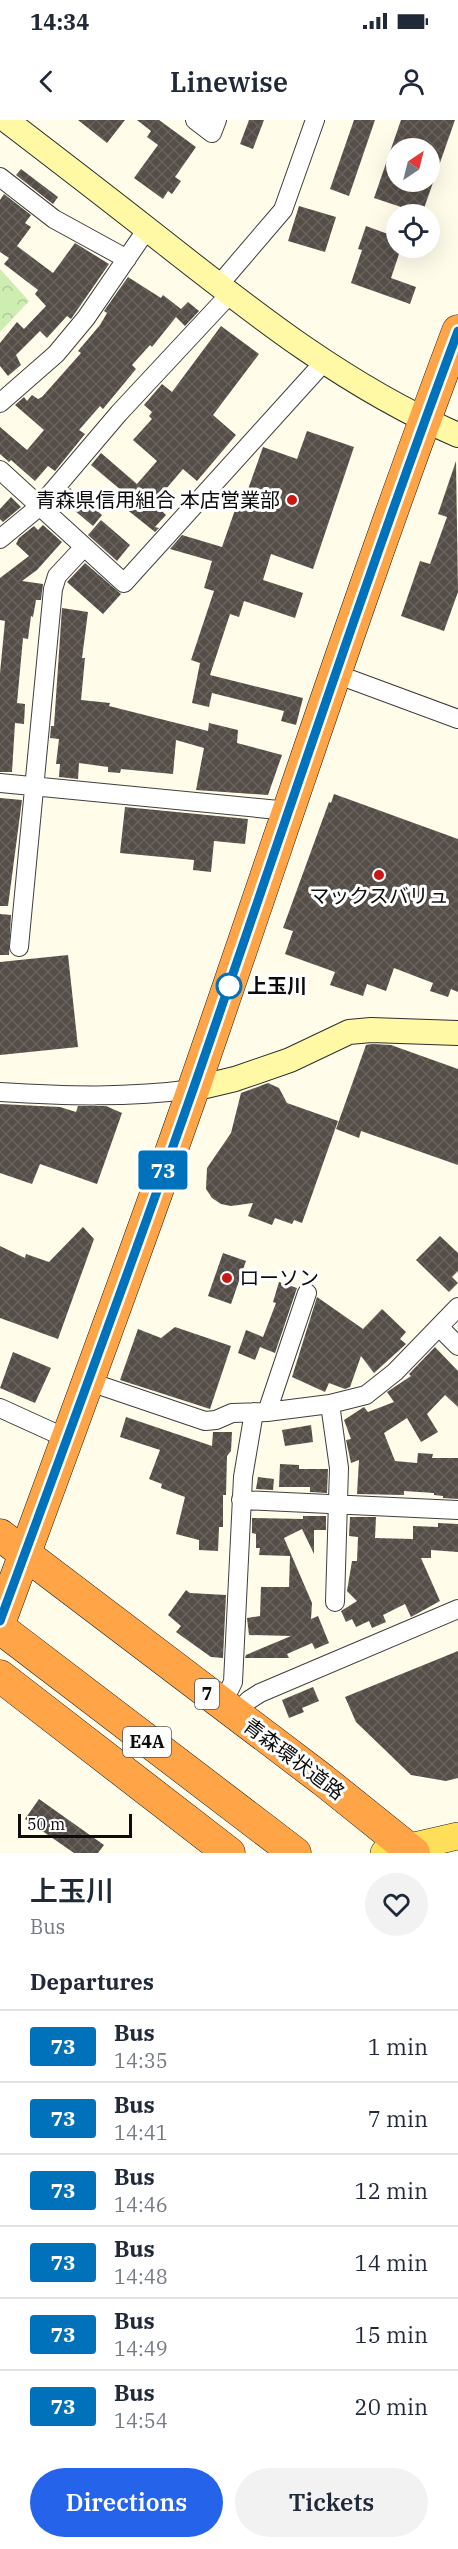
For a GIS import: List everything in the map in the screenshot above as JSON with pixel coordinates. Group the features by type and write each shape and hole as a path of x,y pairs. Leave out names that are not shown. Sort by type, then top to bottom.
{"highway":[{"path":"0,1621 68,1440 87,1381 193,1089 424,421 458,331"},
{"name":"青森環状道路","path":"0,1535 229,1710 402,1851"},
{"name":"E4A","path":"0,1629 295,1853"},
{"path":"0,1676 229,1853"}],"main road":[{"path":"402,1851 458,1836"}],"street":[{"path":"6,120 224,291 324,362 424,421 458,435"},
{"path":"195,120 212,133 217,120"},
{"path":"0,539 40,506 224,291 283,210 315,120"},
{"path":"0,177 54,219 127,259"},
{"path":"0,403 57,354 86,318 147,230"},
{"path":"0,470 124,583 324,362"},
{"path":"19,947 53,589 57,576 84,547"},
{"path":"336,674 458,719"},
{"path":"0,783 289,811"},
{"path":"0,1092 85,1096 159,1094 219,1084 267,1068 349,1032 371,1030 458,1033"},
{"path":"229,1710 233,1682 245,1452 307,1293"},
{"path":"87,1381 205,1421 216,1420 232,1413 260,1412 352,1400 379,1387 458,1307"},
{"path":"439,1327 458,1346"},
{"path":"330,1404 339,1468 334,1602"},
{"path":"0,1408 68,1440"},
{"path":"241,1500 458,1510"},
{"path":"229,1710 260,1693 458,1609"}],"green space":[{"path":"0,269 29,301 0,332"}],"building":[{"path":"78,120 125,120 107,143"},
{"path":"137,120 159,120 196,147 175,177 181,181 172,194 168,191 163,199 134,178 158,145 147,137 151,131"},
{"path":"249,120 264,120 253,149 240,144"},
{"path":"354,120 375,120 349,196 330,189"},
{"path":"401,120 455,120 440,163 440,138 395,138"},
{"path":"386,163 386,192 430,192 426,204 392,204 374,198"},
{"path":"21,169 58,197 53,204 16,175"},
{"path":"4,194 31,215 25,223 31,227 17,246 53,273 75,243 109,264 71,319 67,316 47,338 40,331 16,355 21,365 8,376 0,366 0,343 17,322 24,329 46,306 35,294 38,290 4,264 9,258 0,252 0,200"},
{"path":"299,206 336,217 325,252 288,241"},
{"path":"366,226 386,233 386,258 398,258 391,278 416,287 410,304 351,283 362,250 358,249"},
{"path":"128,277 161,298 163,295 181,309 188,302 199,311 185,326 176,317 152,347 150,345 132,365 136,369 103,409 100,406 79,430 85,434 55,471 48,466 35,481 11,460 9,462 0,454 0,427 27,450 44,430 15,405 24,397 27,401 32,395 38,399 42,397 81,353 78,351 100,325 107,313 104,311"},
{"path":"221,326 259,354 213,415 236,435 197,481 183,469 154,503 166,515 155,527 159,528 155,532 120,504 127,495 91,465 101,453 137,484 157,461 133,440 152,419 149,416 152,412 144,405 162,384 172,392"},
{"path":"307,431 354,447 313,569 271,554 263,580 303,593 295,618 244,601 239,617 230,614 210,675 303,698 296,725 281,721 284,711 212,693 209,707 192,703 200,663 191,660 214,591 204,588 212,561 170,549 182,535 222,547 241,493 246,495 263,447 297,459"},
{"path":"456,461 458,592 444,631 401,616 420,561 430,564 447,517 438,514"},
{"path":"70,488 102,515 93,526 61,499"},
{"path":"11,497 21,507 3,522 0,519 0,509"},
{"path":"101,520 130,545 117,561 88,535"},
{"path":"43,525 62,542 37,570 22,581 43,584 41,600 36,600 33,617 31,616 28,639 23,638 17,703 25,704 24,724 15,723 12,772 0,772 0,673 5,621 0,620 0,578 29,556 16,544 19,538 34,526 38,530"},
{"path":"85,563 121,594 103,614 67,582"},
{"path":"62,608 88,612 82,658 85,658 81,700 110,703 109,706 208,731 209,723 238,730 237,743 282,755 268,795 196,790 204,748 176,740 173,774 121,769 120,773 108,772 108,767 79,763 78,779 59,777 60,764 56,764 59,739 50,738 51,726 54,726"},
{"path":"334,794 458,839 458,992 451,989 448,997 430,991 433,983 394,968 386,991 367,984 363,996 330,985 335,972 285,954 293,931 283,928 329,802 331,803"},
{"path":"0,798 22,800 8,906 0,906"},
{"path":"125,807 248,819 245,844 214,841 211,872 193,870 194,860 120,853"},
{"path":"0,914 11,915 9,955 0,955"},
{"path":"68,955 78,1047 0,1055 0,962"},
{"path":"366,1045 391,1045 458,1069 458,1165 361,1131 359,1138 336,1129"},
{"path":"268,1083 279,1088 287,1103 338,1121 302,1223 294,1220 292,1224 275,1218 272,1225 248,1216 253,1203 231,1206 221,1204 212,1198 206,1189 207,1168 231,1133 241,1093"},
{"path":"0,1104 60,1107 76,1112 78,1106 106,1106 122,1113 97,1184 40,1164 32,1184 0,1173"},
{"path":"83,1227 94,1239 58,1339 0,1318 0,1246 25,1258 26,1254 49,1262"},
{"path":"440,1236 458,1253 458,1271 452,1277 458,1283 449,1292 416,1260"},
{"name":"ローソン","path":"223,1253 246,1261 231,1304 208,1296"},
{"path":"279,1282 297,1288 275,1353 260,1347 255,1360 238,1353 246,1330 263,1337 276,1303 273,1302"},
{"path":"317,1297 363,1329 382,1309 406,1332 400,1339 406,1344 374,1373 361,1356 350,1387 345,1389 329,1383 325,1392 292,1377"},
{"path":"175,1327 231,1346 210,1409 120,1380 138,1329 161,1338"},
{"path":"435,1347 458,1371 458,1407 445,1395 427,1414 438,1432 421,1442 407,1418 384,1433 395,1461 417,1463 418,1453 433,1454 432,1458 458,1458 458,1499 443,1498 434,1493 404,1491 404,1495 357,1494 359,1460 351,1463 346,1440 351,1439 344,1420 364,1407 368,1412 394,1402 387,1392 411,1376 409,1374"},
{"path":"13,1352 51,1368 35,1403 0,1388"},
{"path":"126,1417 212,1446 213,1432 232,1432 231,1451 227,1456 226,1495 223,1495 223,1527 219,1527 218,1551 199,1550 199,1540 176,1534 185,1497 161,1488 162,1484 149,1479 160,1450 120,1437"},
{"path":"311,1425 313,1442 285,1446 282,1430"},
{"path":"280,1464 299,1465 299,1469 328,1469 327,1493 310,1492 310,1487 279,1487"},
{"path":"258,1477 274,1479 273,1490 256,1489"},
{"path":"303,1516 326,1516 326,1530 314,1530 314,1554 302,1529 284,1538 312,1603 311,1619 318,1616 329,1643 315,1649 312,1643 287,1654 289,1658 245,1658 246,1655 291,1636 249,1635 247,1618 260,1616 261,1587 289,1587 290,1556 259,1555 260,1548 256,1548 256,1534 252,1533 252,1518 303,1519"},
{"path":"350,1517 376,1517 375,1538 413,1539 413,1526 438,1527 438,1523 458,1524 458,1552 431,1550 431,1558 421,1558 440,1601 411,1617 405,1604 383,1615 386,1622 372,1628 369,1621 356,1627 352,1619 346,1622 341,1611 357,1601 347,1591 352,1561 357,1561 358,1537 349,1536"},
{"path":"186,1590 190,1593 226,1595 223,1658 211,1657 176,1632 181,1626 168,1615"},
{"path":"458,1651 458,1778 446,1781 411,1775 356,1722 345,1697"},
{"path":"313,1687 319,1701 302,1708 304,1712 289,1718 282,1700"},
{"path":"39,1799 104,1845 98,1853 74,1853 25,1819"}],"bus line":[{"name":"73","path":"0,1621 68,1440 87,1381 193,1089 424,421 458,331"}],"place":[{"name":"青森県信用組合 本店営業部","path":"292,500"},
{"name":"マックスバリュ","path":"379,875"},
{"name":"上玉川","path":"229,986"},
{"name":"ローソン","path":"227,1278"}]}
